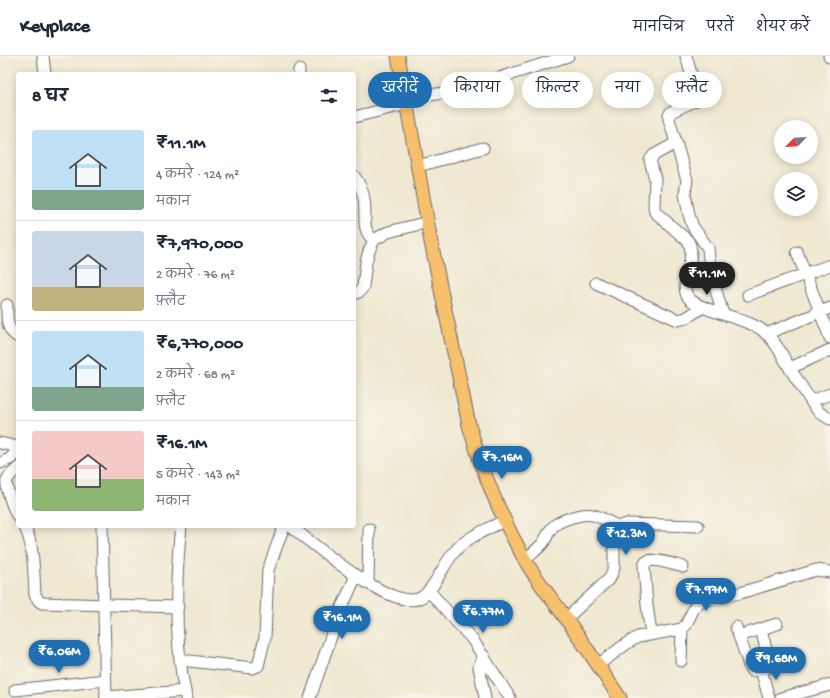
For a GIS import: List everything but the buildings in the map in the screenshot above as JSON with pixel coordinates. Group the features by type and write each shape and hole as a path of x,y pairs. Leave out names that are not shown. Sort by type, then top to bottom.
{"main road":[{"path":"398,56 401,72"},
{"path":"407,108 431,242 469,425 477,453 505,520 525,560 620,698"}],"street":[{"path":"43,56 45,72"},
{"path":"432,96 471,87 568,56"},
{"path":"686,56 698,98 674,110 669,115 688,180 685,194 691,222 705,243 708,251 710,270 723,314"},
{"path":"356,116 383,108"},
{"path":"676,143 654,155 650,162 656,178 654,210 688,240 691,246 686,294 692,301 703,307 749,323 762,330 777,347 810,401 820,413 830,419"},
{"path":"418,166 483,148"},
{"path":"356,180 364,200 365,231 374,240"},
{"path":"356,293 363,287 366,262 374,240 388,232 428,224"},
{"path":"688,240 705,243"},
{"path":"797,252 805,274 825,310 830,338"},
{"path":"748,295 830,265"},
{"path":"596,283 678,320 686,318 703,307"},
{"path":"7,305 9,326 16,336"},
{"path":"766,334 825,310"},
{"path":"790,368 830,350"},
{"path":"810,401 830,394"},
{"path":"0,443 16,446"},
{"path":"0,463 10,459 16,452"},
{"path":"16,470 8,479 7,484 16,511"},
{"path":"525,560 544,542 551,528 564,520 586,514 600,517 618,527"},
{"path":"293,528 356,576 368,583 394,597 403,599 418,599 429,591 456,550 475,536 505,520"},
{"path":"566,619 610,578 614,568 614,535 618,527 626,524 698,526"},
{"path":"25,528 30,542 38,602 178,607"},
{"path":"102,528 106,697 186,695 180,660 178,607 178,572 181,528"},
{"path":"180,660 253,668 258,666 265,637 267,620 268,570 283,528"},
{"path":"368,583 369,529"},
{"path":"651,634 646,598 645,563 647,561 654,561 683,567"},
{"path":"598,665 638,636 682,630 686,626 695,606 701,601 740,593 816,570 830,572"},
{"path":"310,698 338,616 356,576"},
{"path":"429,591 462,627 484,656 510,698"},
{"path":"761,630 770,665 754,672 750,670 738,632 761,630 778,624"},
{"path":"681,661 682,630"},
{"path":"484,656 479,667 485,698"},
{"path":"761,670 769,698"},
{"path":"15,690 105,680"},
{"path":"780,698 830,685"}]}
